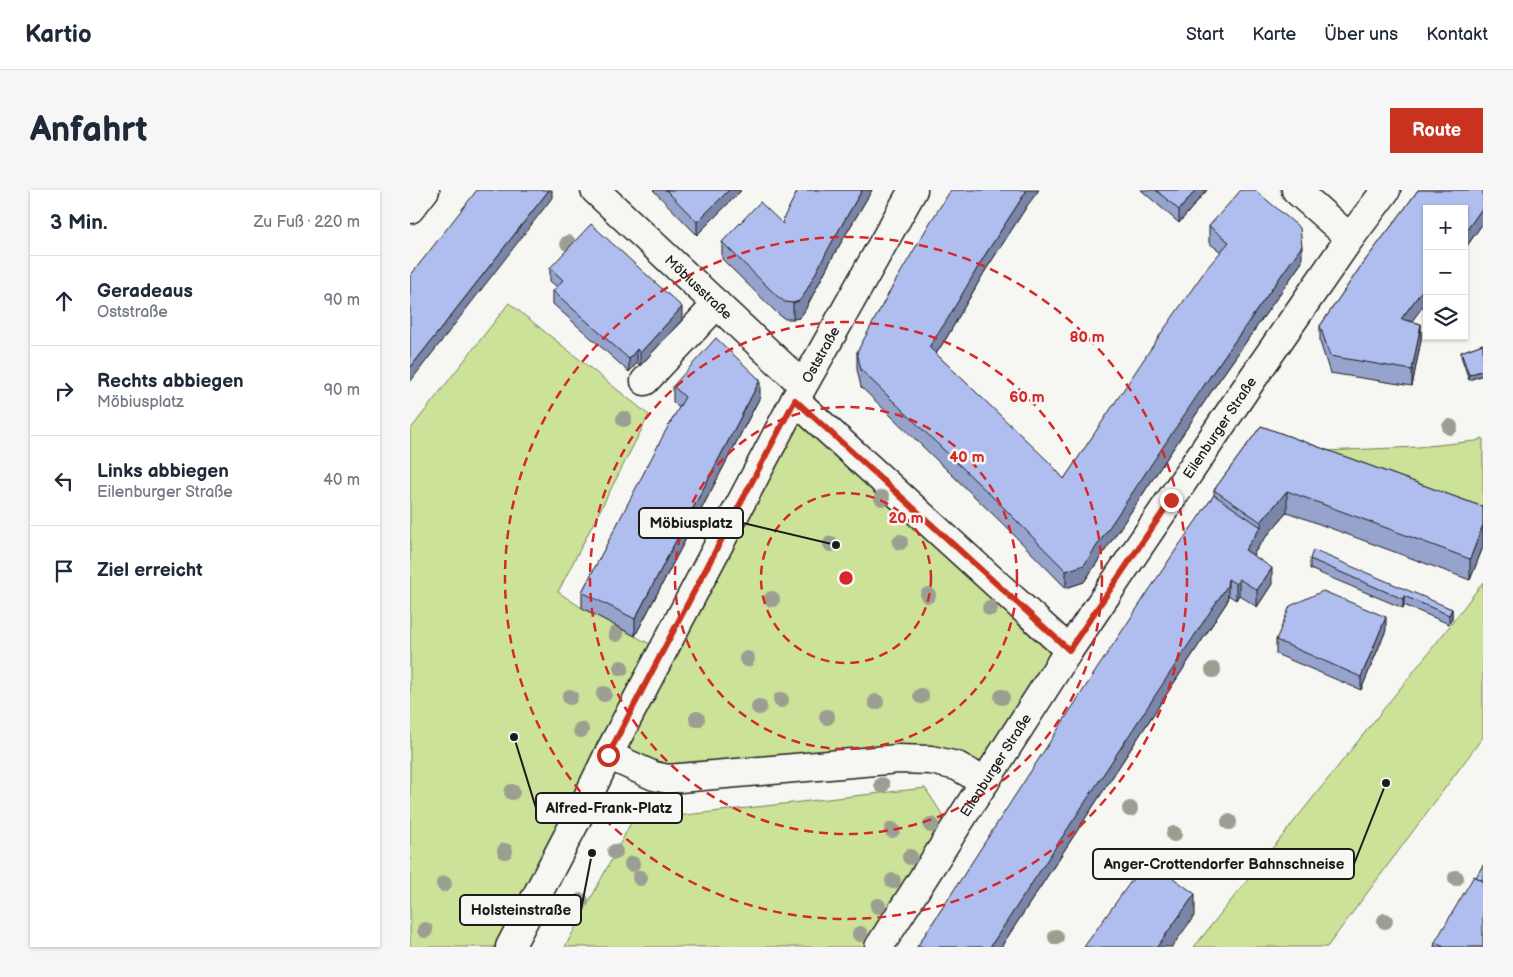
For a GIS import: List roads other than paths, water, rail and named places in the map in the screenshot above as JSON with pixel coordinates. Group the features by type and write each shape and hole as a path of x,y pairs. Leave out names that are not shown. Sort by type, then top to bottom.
{"street":[{"path":"410,209 425,190"},
{"name":"Möbiusstraße","path":"595,190 717,304 799,392 1069,650"},
{"name":"Oststraße","path":"510,947 608,755 799,392 913,190"},
{"path":"1296,190 1350,238"},
{"name":"Eilenburger Straße","path":"879,947 1069,650 1255,375 1350,238 1386,190"},
{"path":"645,381 717,304"},
{"path":"608,755 654,776 668,779 898,759 931,760 957,766 985,782"}],"place":[{"name":"Möbiusplatz","path":"836,545"},
{"name":"Alfred-Frank-Platz","path":"514,737"},
{"name":"Anger-Crottendorfer Bahnschneise","path":"1386,783"},
{"name":"Holsteinstraße","path":"592,853"}]}
